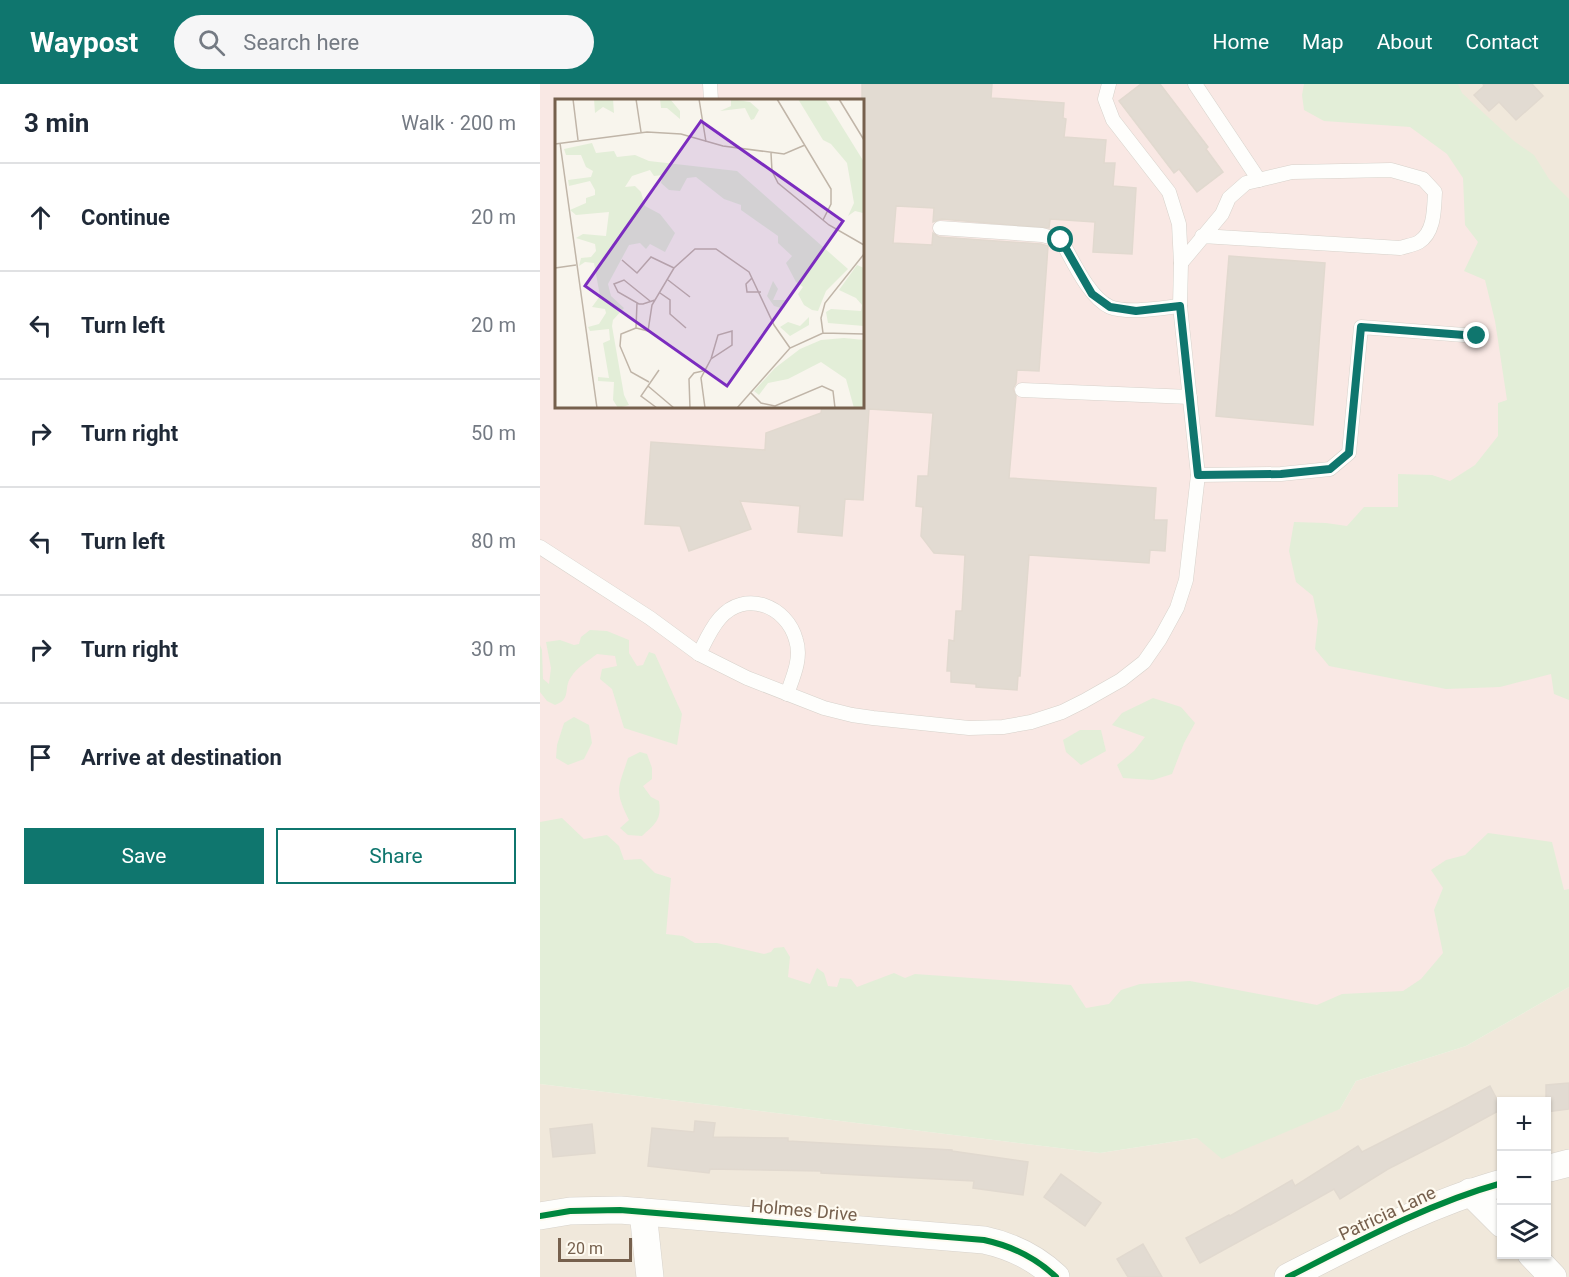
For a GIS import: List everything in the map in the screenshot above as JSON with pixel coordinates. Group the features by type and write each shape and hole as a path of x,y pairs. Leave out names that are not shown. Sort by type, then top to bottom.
{"street":[{"path":"1551,1168 1569,1163"},
{"name":"Patricia Lane","path":"1288,1277 1378,1232 1470,1192 1497,1184"},
{"path":"1470,1192 1497,1219"},
{"name":"Holmes Drive","path":"540,1216 596,1209 984,1240 1024,1253 1056,1277"},
{"path":"643,1212 650,1277"},
{"path":"1536,1259 1553,1277"}],"lane":[{"path":"710,84 711,99"},
{"path":"540,547 650,618 699,654 747,678 787,694 824,708 862,717 969,728 1002,728 1062,712 1120,680 1144,662 1177,608 1186,579 1198,475 1180,306 1179,224 1169,192 1113,120 1105,99 1109,84"},
{"path":"1195,84 1259,180"},
{"path":"1181,263 1202,236 1222,214 1230,198 1246,183 1292,172 1391,170 1423,179 1435,192 1432,224 1420,241 1400,248 1202,236"},
{"path":"940,228 1042,235 1061,240 1092,294 1110,307 1136,311 1180,306"},
{"path":"1198,475 1281,474 1330,469 1349,453 1361,327 1477,336"},
{"path":"1022,390 1190,397"},
{"path":"699,654 720,617 734,607 751,602 764,604 779,613 790,625 797,640 798,657 787,694"}],"shaded area":[{"path":"540,84 1420,84 1569,240 1569,967 1469,1021 540,1077"},
{"path":"1439,84 1569,84 1569,220"},
{"path":"1569,987 1569,1277 540,1277 540,1084 1100,1153 1197,1138 1340,1109 1356,1081 1466,1046"}],"green space":[{"path":"1304,84 1458,84 1462,93 1514,141 1534,155 1549,179 1569,199 1569,700 1554,694 1551,674 1500,687 1446,689 1329,666 1315,649 1318,621 1313,596 1296,582 1289,551 1294,522 1347,526 1364,507 1398,507 1398,474 1432,475 1450,481 1475,465 1498,436 1498,403 1507,400 1495,321 1485,280 1464,271 1478,242 1465,225 1463,178 1447,154 1410,127 1324,121 1304,110 1302,95"},
{"path":"590,630 607,631 629,640 629,653 637,666 643,665 649,652 655,654 682,714 677,745 624,728 612,689 600,679 602,669 617,666 615,656 597,654 579,667 573,673 564,700 560,703 555,705 547,701 540,692 540,645 543,679 549,684 551,668 546,642 560,640 574,645 579,644 581,637"},
{"path":"1153,698 1181,707 1195,723 1184,743 1172,774 1153,780 1123,778 1117,765 1134,751 1145,737 1112,725 1122,713"},
{"path":"574,717 589,725 592,743 584,759 568,765 556,758 557,745 564,723"},
{"path":"1080,730 1101,730 1106,751 1081,765 1066,752 1063,740"},
{"path":"640,752 647,754 652,768 652,779 643,786 651,797 659,801 660,807 656,821 642,836 628,835 620,828 629,820 619,795 620,783 628,758"},
{"path":"562,818 584,839 607,835 619,846 624,860 641,859 655,873 671,878 666,934 683,936 695,943 717,943 764,954 771,952 774,948 784,947 790,957 788,977 810,984 817,968 824,973 828,986 837,987 840,978 851,979 857,987 894,973 905,978 915,974 1071,985 1086,1008 1109,1004 1121,990 1140,984 1190,981 1317,1005 1342,994 1403,991 1421,979 1443,953 1434,910 1443,888 1431,870 1446,860 1465,855 1488,833 1552,842 1564,890 1569,889 1569,987 1466,1046 1356,1081 1340,1109 1222,1159 1197,1138 1100,1153 540,1084 540,822"}],"building":[{"path":"862,84 992,84 991,98 1064,103 1063,118 1066,119 1064,137 1106,140 1104,163 1115,163 1113,186 1136,188 1132,254 1093,252 1095,222 1050,219 1049,228 941,219 933,222 934,208 896,206 893,243 932,245 933,233 939,237 1048,246 1039,371 1017,370 1013,389 1016,396 1009,478 1156,488 1154,520 1167,520 1165,551 1150,550 1149,563 1029,555 1017,690 976,687 976,684 951,682 951,671 947,671 949,640 954,641 956,611 962,611 965,555 934,553 921,536 923,507 916,506 918,476 928,476 933,413 869,409 863,500 845,499 842,536 798,532 800,506 740,501 751,529 689,551 680,526 645,524 651,442 765,450 766,433 821,413 822,408 864,408 864,99 862,99"},
{"path":"1141,84 1160,84 1208,147 1206,149 1223,172 1197,192 1179,169 1174,173 1119,101"},
{"path":"1483,84 1532,84 1543,96 1516,120 1499,102 1489,111 1474,95 1484,86"},
{"path":"1229,256 1325,263 1313,425 1216,416"},
{"path":"1569,1083 1569,1109 1551,1111 1551,1097 1546,1097 1546,1085"},
{"path":"1490,1086 1497,1099 1497,1112 1388,1169 1340,1199 1334,1189 1200,1263 1186,1238 1230,1216 1292,1180 1295,1186 1358,1146 1362,1152"},
{"path":"695,1121 715,1123 713,1137 788,1138 788,1141 952,1150 1028,1162 1023,1195 973,1188 974,1181 821,1173 821,1171 710,1169 709,1173 648,1166 652,1128 694,1132"},
{"path":"592,1124 595,1153 553,1157 550,1129"},
{"path":"1061,1174 1101,1203 1085,1226 1044,1197"},
{"path":"1143,1244 1162,1277 1128,1277 1117,1259"}],"cycle path":[{"path":"1288,1277 1366,1237 1420,1213 1497,1185"},
{"path":"540,1216 570,1211 620,1210 984,1240 1023,1253 1056,1277"}],"route":[{"path":"1061,240 1092,294 1110,307 1136,311 1180,306 1198,475 1281,474 1330,469 1349,453 1361,327 1477,336"}]}
